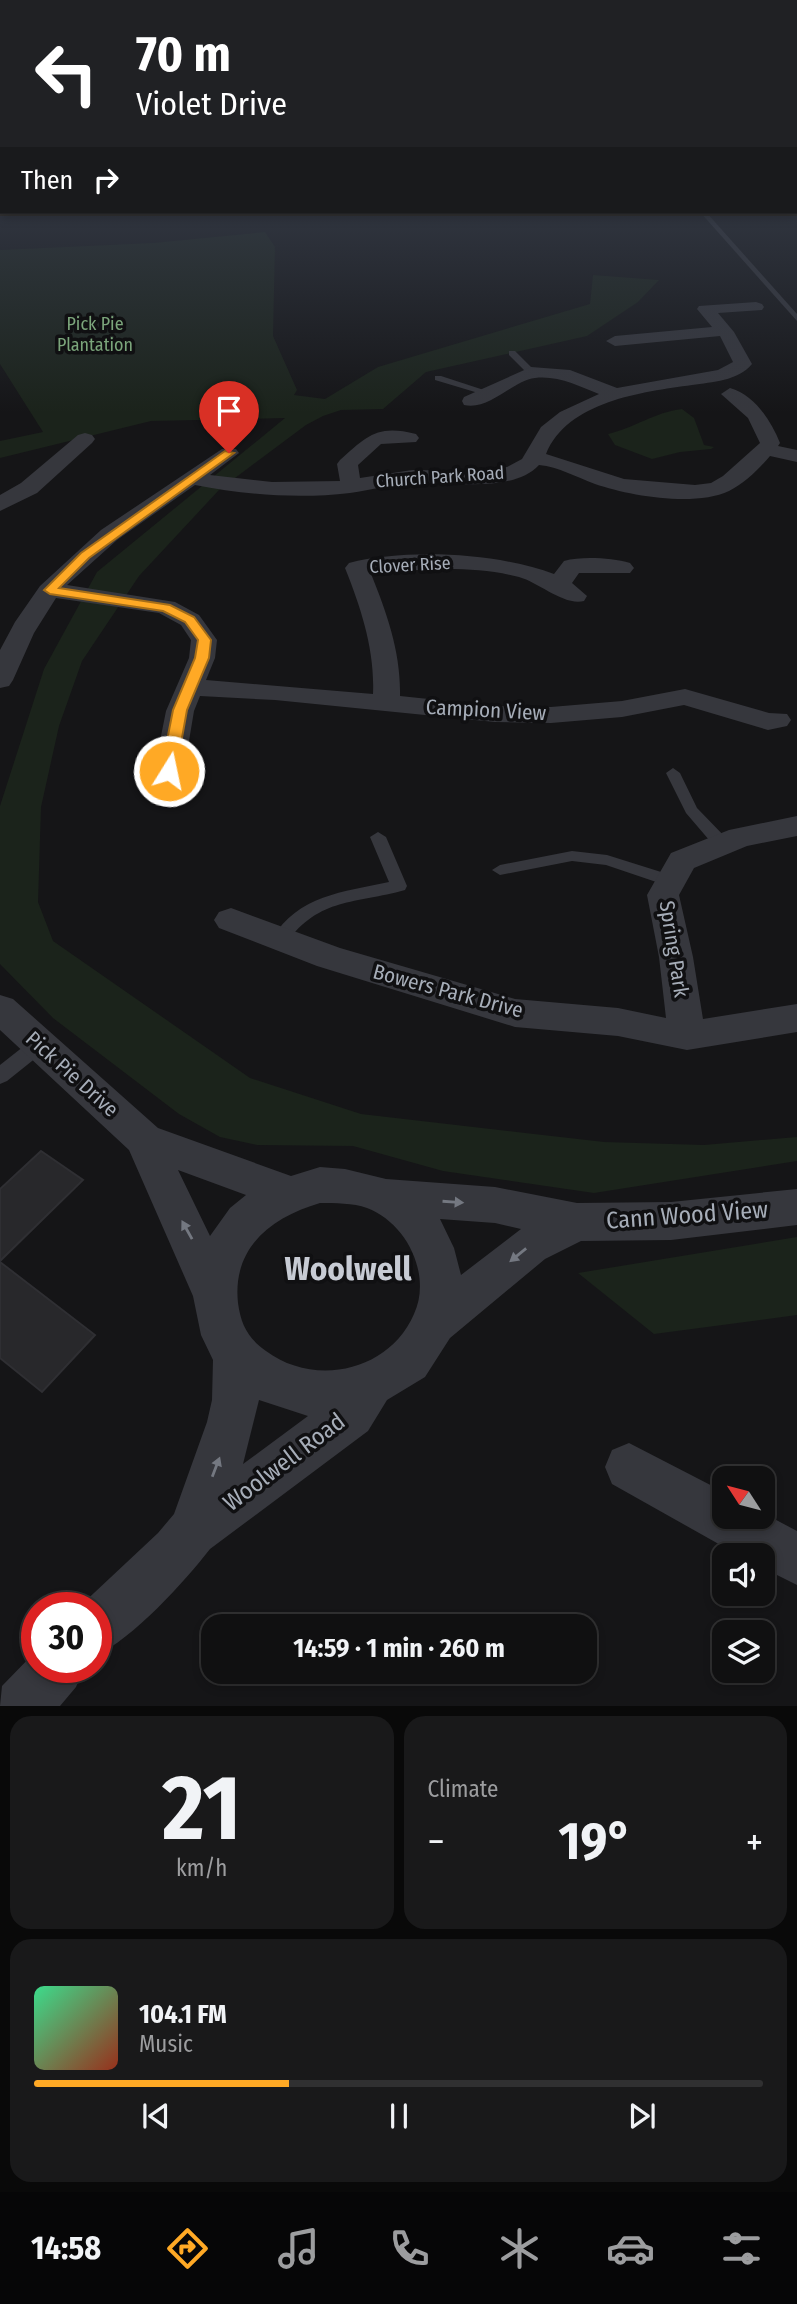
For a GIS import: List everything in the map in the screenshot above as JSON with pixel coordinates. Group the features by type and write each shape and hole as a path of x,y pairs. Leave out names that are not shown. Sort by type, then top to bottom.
{"street":[{"name":"Church Park Road","path":"192,478 244,485 351,486 419,476 464,480 505,475 528,465 547,431 580,407 613,393 723,375 738,369 743,364 724,331 705,309 756,307"},
{"path":"615,341 644,331 724,331"},
{"path":"471,401 531,372 564,374 613,393"},
{"path":"532,458 572,465 615,483 691,490 717,488 737,476 770,443 765,425 758,415 730,394"},
{"path":"351,486 347,464 378,432 409,438"},
{"path":"0,504 29,488 85,439"},
{"path":"766,449 797,456"},
{"path":"0,680 17,639 50,590 85,555 229,453"},
{"name":"Clover Rise","path":"386,704 387,682 380,628 357,568 418,562 464,563 506,568 567,590 572,566 622,568"},
{"path":"50,590 166,607 190,620 204,640 202,658 180,710 169,771"},
{"name":"Campion View","path":"190,687 275,692 495,714 551,715 622,709 685,697 768,722 777,720"},
{"name":"Spring Park","path":"687,1036 676,957 663,895 682,861 740,837 797,826"},
{"name":"Bowers Park Drive","path":"231,920 355,965 515,1013 618,1022 687,1036 797,1018"},
{"name":"Pick Pie Drive","path":"0,1009 144,1140 288,1193"},
{"name":"Pick Pie Drive","path":"144,1140 167,1195 193,1242 214,1293"},
{"path":"320,1185 354,1186 385,1197 409,1213 428,1236 435,1254 442,1293 435,1323 410,1360 370,1386 321,1396 272,1385 235,1355 219,1326 214,1293 220,1261 235,1232 259,1209 288,1193 320,1185"},
{"name":"Cann Wood View","path":"385,1197 495,1205 577,1222 671,1221 797,1207"},
{"name":"Cann Wood View","path":"435,1323 530,1245 577,1222"},
{"name":"Woolwell Road","path":"192,1531 226,1438 239,1380 235,1355"},
{"name":"Woolwell Road","path":"112,1612 192,1531 351,1414 370,1386"},
{"path":"629,1467 797,1559"},
{"path":"22,1706 43,1683"}],"lane":[{"path":"740,254 797,319"},
{"path":"512,353 531,372"},
{"path":"438,378 488,393"},
{"path":"673,773 691,810 722,844"},
{"path":"280,939 304,911 325,902 399,886 378,837"},
{"path":"500,870 572,856 607,859 671,881"},
{"path":"0,1076 40,1044"}],"green space":[{"name":"Pick Pie Plantation","path":"0,254 275,254 273,336 297,390 294,395 325,399 378,367 590,304 593,275 659,280 638,302 587,336 426,372 383,409 341,410 323,416 306,425 219,490 139,576 82,661 59,726 41,807 38,902 53,941 250,1078 361,1114 604,1142 704,1145 797,1137 797,1161 594,1193 443,1171 353,1146 257,1145 220,1137 179,1114 53,1018 0,964 0,806 44,669 97,572 285,418 151,421 0,458 0,441 43,432 0,364"},
{"path":"682,409 694,418 704,445 714,447 652,459 615,445 608,434 663,413"},
{"path":"797,1237 797,1315 654,1334 578,1273"}],"building":[{"path":"41,1151 83,1180 0,1261 0,1189"},
{"path":"0,1262 95,1335 42,1392 0,1358"}],"district":[{"name":"Woolwell","path":"348,1268"}],"route":[{"path":"169,771 180,710 202,658 204,640 190,620 166,607 50,590 85,555 229,453"}]}
